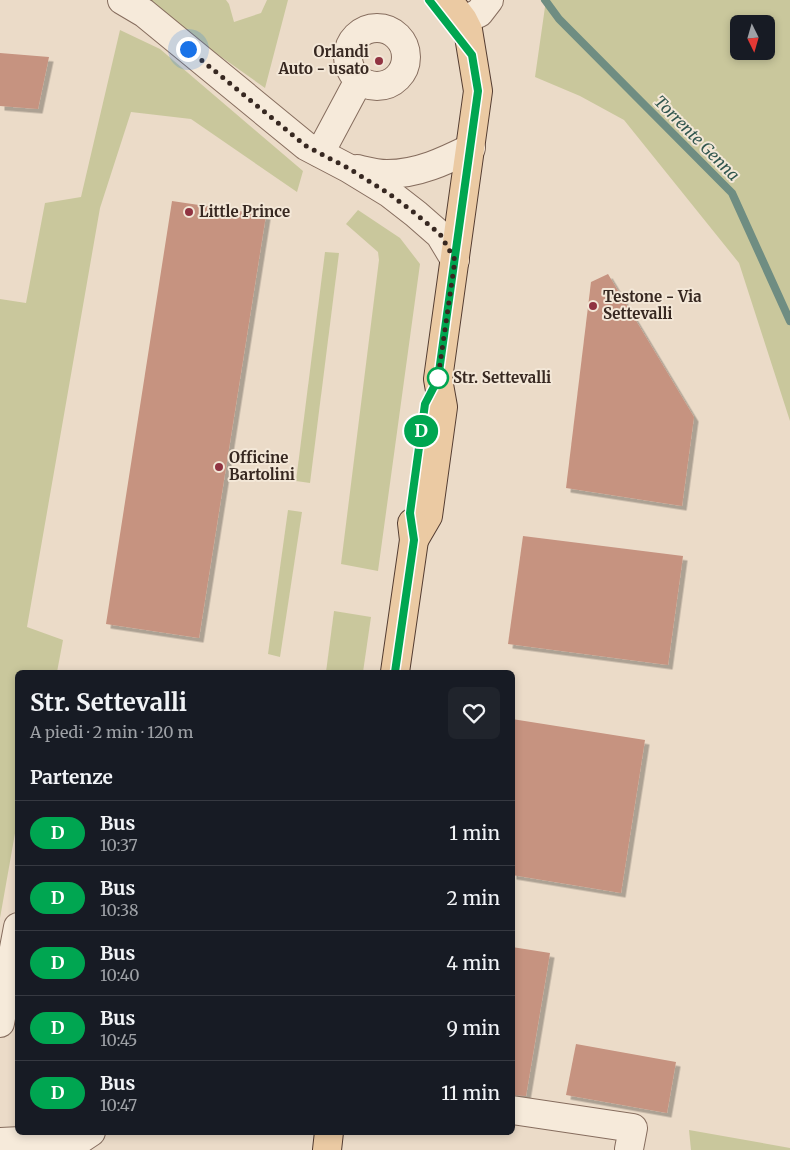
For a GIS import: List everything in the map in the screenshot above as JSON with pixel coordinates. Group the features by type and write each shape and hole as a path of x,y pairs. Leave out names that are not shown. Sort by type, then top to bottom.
{"main road":[{"path":"429,0 472,55"},
{"path":"394,670 414,540 410,513 425,404 438,379 478,91 468,30 456,10"},
{"path":"326,1150 328,1135"}],"street":[{"path":"122,0 144,12 306,146 348,168 388,193 416,214 440,234 455,260"},
{"path":"456,10 479,13 489,0"},
{"path":"320,153 359,80"},
{"path":"348,168 386,174 411,172 440,164 471,148"},
{"path":"0,1023 15,943"},
{"path":"515,1110 633,1128 629,1149"},
{"path":"0,1142 82,1138 86,1135"}],"shaded area":[{"path":"141,0 226,0 234,22 261,13 267,0 288,0 265,88"},
{"path":"546,0 790,0 790,421 739,263 624,120 580,96 535,77"},
{"path":"120,30 160,49 303,171 297,192 191,119 131,112 100,208 27,627 63,640 57,670 15,670 15,833 0,918 0,299 26,303 45,203 81,197"},
{"path":"358,210 400,238 420,264 378,571 341,564 379,260 378,252 346,224"},
{"path":"325,252 339,253 310,483 296,481"},
{"path":"288,510 302,512 280,657 268,654"},
{"path":"334,611 371,617 363,670 326,670"},
{"path":"689,1130 790,1148 790,1150 691,1150"}],"building":[{"path":"0,53 49,57 38,109 0,106"},
{"path":"172,201 266,215 199,638 106,624"},
{"path":"608,274 694,417 682,506 566,488 591,282"},
{"path":"523,536 683,556 668,665 508,644"},
{"path":"515,719 645,740 621,893 515,875"},
{"path":"515,947 550,953 526,1096 515,1095"},
{"path":"576,1044 676,1062 667,1113 566,1095"}],"waterway":[{"name":"Torrente Genna","path":"545,0 559,19 732,193 790,321"}],"bus line":[{"name":"D","path":"395,670 414,540 410,513 425,404 438,379 478,91 472,55 429,0"}],"place":[{"name":"Orlandi Auto - usato","path":"379,61"},
{"name":"Little Prince","path":"189,212"},
{"name":"Testone - Via Settevalli","path":"593,306"},
{"name":"Str. Settevalli","path":"438,378"},
{"name":"Officine Bartolini","path":"219,467"}],"route":[{"path":"188,49 306,146 348,168 388,193 440,234 455,260 438,378"}]}
